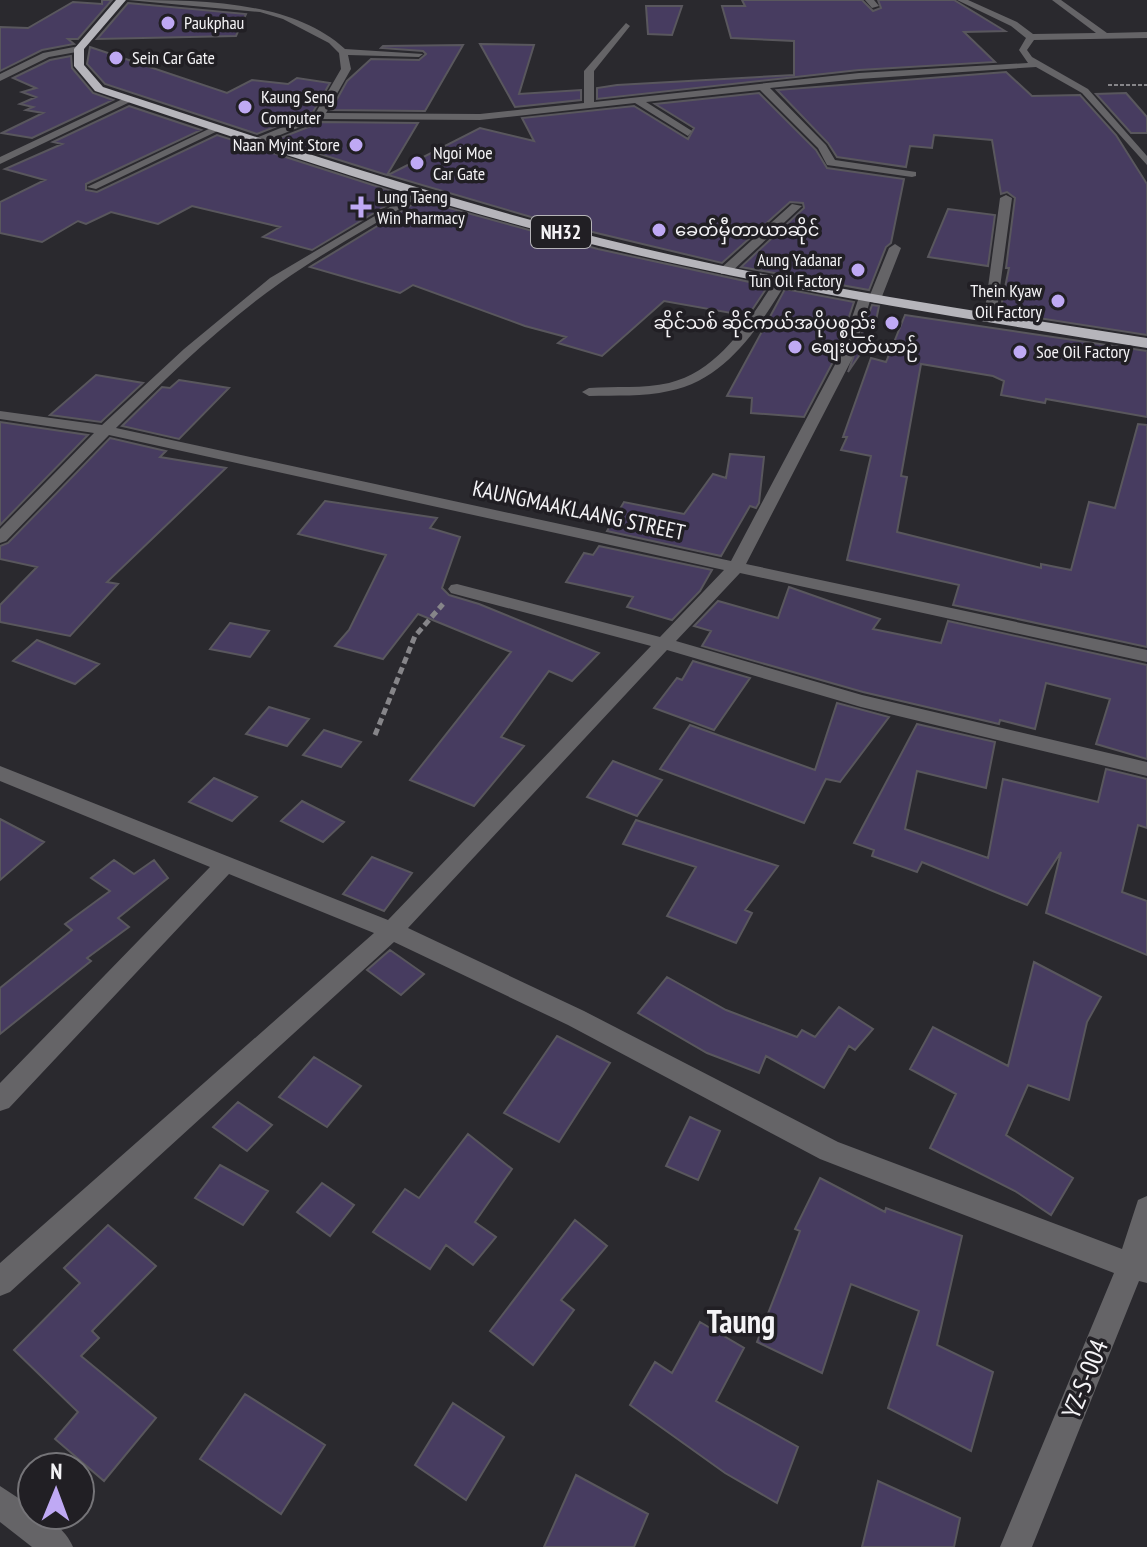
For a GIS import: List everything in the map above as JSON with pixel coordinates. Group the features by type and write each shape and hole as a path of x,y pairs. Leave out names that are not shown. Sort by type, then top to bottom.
{"highway":[{"path":"79,49 121,0"},
{"name":"NH32","path":"79,49 73,66 99,89 417,194 725,271 1147,343"}],"street":[{"path":"132,0 260,10 286,17 332,41 343,52 346,69 319,116"},
{"path":"961,0 1014,24 1031,37"},
{"path":"1056,0 1107,37"},
{"path":"589,106 589,71 626,26"},
{"path":"1147,35 1031,37 1024,42 1023,50 1034,65 1085,91 1147,162"},
{"path":"0,78 46,55 79,49"},
{"path":"343,52 419,54"},
{"path":"0,64 53,66"},
{"path":"260,140 319,116 480,117 859,76 1034,65"},
{"path":"763,87 822,147 831,163 912,174"},
{"path":"0,161 129,99"},
{"path":"637,100 688,133"},
{"path":"92,187 219,128"},
{"path":"0,538 104,430 179,360 259,292 417,194"},
{"path":"990,317 1006,198"},
{"path":"725,271 796,206"},
{"path":"0,1282 392,931 736,567 845,359 895,248"},
{"path":"589,392 670,387 702,375 752,328 781,281"},
{"name":"KAUNGMAAKLAANG STREET","path":"0,415 104,430 1147,656"},
{"path":"457,589 666,644 861,701 1147,769"},
{"path":"0,773 392,931 576,1018 829,1151 1139,1268"},
{"path":"0,1100 226,864"},
{"name":"YZ-S-004","path":"1016,1547 1139,1268 1147,1209"},
{"path":"0,1502 57,1547"}],"path":[{"path":"375,735 415,636 457,589"}],"building":[{"path":"102,0 112,0 78,39 68,39 74,44 42,50 0,71 0,27 28,28 73,2 102,4"},
{"path":"742,0 862,0 873,11 881,8 878,0 954,0 1005,31 964,32 995,62 859,70 597,99 597,88 617,85 794,75 794,41 731,38 722,6 745,6"},
{"path":"128,3 246,14 236,36 97,39"},
{"path":"646,6 682,6 672,35 648,34"},
{"path":"480,44 534,45 519,94 581,90 581,100 515,107"},
{"path":"463,45 425,111 331,110 347,81 371,59 419,60 426,54 423,51 381,48 383,46"},
{"path":"90,47 227,93 252,80 288,84 297,78 330,83 313,112 257,134 105,84 87,64"},
{"path":"71,56 72,68 93,93 113,100 32,138 2,133 43,113 26,110 33,107 20,104 36,97 22,92 36,88 13,78 50,60"},
{"path":"1006,72 1032,96 1080,95 1116,135 1147,184 1147,335 1000,312 1009,268 1006,268 1015,198 1007,192 1001,194 992,140 934,135 932,148 910,146 906,167 837,157 828,143 777,90"},
{"path":"759,93 816,150 827,168 904,179 891,243 886,247 869,290 741,267 804,208 803,203 790,202 722,263 538,219 388,175 480,128 534,141 522,118 634,106 688,139 694,128 655,104"},
{"path":"1126,93 1147,117 1147,133 1131,133 1096,94"},
{"path":"129,106 201,130 86,184 86,190 97,192 217,135 404,195 312,250 263,237 280,227 192,206 158,224 111,212 86,224 78,221 42,242 0,233 0,202 45,180 5,169 62,144 53,142"},
{"path":"321,122 418,123 387,175 275,140"},
{"path":"420,200 598,249 768,286 748,316 664,301 602,356 558,343 566,337 525,326 413,285 400,293 310,267"},
{"path":"948,209 995,215 988,266 928,257"},
{"name":"စျေးပတ်ယာဉ်","path":"785,289 854,302 835,358 804,417 751,413 752,398 727,396"},
{"path":"872,305 879,306 873,335 848,372"},
{"path":"905,315 1147,351 1147,417 1046,399 1045,403 1001,395 1004,381 993,376 921,364 901,476 907,477 897,532 1041,568 1041,564 1071,570 1089,502 1115,508 1138,424 1147,425 1147,647 953,605 959,585 847,560 871,456 841,450 847,437 843,437 871,358 886,362"},
{"path":"96,375 143,383 101,422 50,415"},
{"path":"179,380 229,388 179,439 122,426 162,387 170,388"},
{"path":"0,422 88,435 0,525"},
{"path":"110,438 166,451 160,457 226,468 107,582 118,584 70,636 0,622 0,605 37,567 0,559 0,546 8,543"},
{"path":"730,454 764,457 759,503 756,508 750,506 721,556 607,531 624,502 684,514 713,474 726,478"},
{"path":"325,501 437,518 430,528 460,537 442,588 449,595 479,604 599,653 572,681 549,671 501,737 524,746 474,806 410,780 511,652 418,614 383,659 335,646 349,630 386,555 298,534"},
{"path":"599,546 712,570 700,591 672,620 627,607 633,597 566,582 584,553 593,555"},
{"path":"789,587 880,619 873,629 941,643 948,621 1147,665 1147,759 1096,744 1110,699 1046,683 1035,729 1000,720 999,724 863,692 702,646 711,631 694,626 718,601 778,618"},
{"path":"230,623 269,631 250,657 210,649"},
{"path":"37,640 99,664 75,684 13,661"},
{"path":"693,661 750,678 714,730 654,708 677,678 682,680"},
{"path":"837,703 889,717 840,782 826,779 804,823 660,769 690,725 815,770"},
{"path":"269,707 309,719 287,746 246,734"},
{"path":"917,724 995,742 986,788 917,771 905,829 988,858 1003,779 1098,802 1106,769 1147,779 1147,828 1138,825 1122,892 1147,901 1147,955 1046,913 1061,852 1027,905 922,862 917,872 872,856 874,850 854,843"},
{"path":"324,730 361,742 341,767 303,755"},
{"path":"613,761 662,780 637,816 587,797"},
{"path":"214,778 257,797 232,821 189,802"},
{"path":"302,801 344,822 323,842 281,821"},
{"path":"0,819 44,842 0,880"},
{"path":"636,820 778,866 745,910 752,913 736,943 667,916 696,867 623,844"},
{"path":"372,857 412,873 384,911 343,894"},
{"path":"114,860 134,874 154,860 168,878 118,918 129,927 87,958 91,961 0,1034 0,988 72,930 65,924 110,891 91,878"},
{"path":"390,950 424,974 401,995 367,970"},
{"path":"1034,962 1101,997 1087,1022 1069,1100 1028,1085 1006,1135 1073,1178 1051,1215 1015,1191 930,1148 956,1094 910,1069 933,1027 1008,1066"},
{"path":"667,977 726,1010 797,1037 802,1030 815,1037 839,1007 873,1029 855,1050 849,1046 824,1088 766,1056 759,1073 707,1053 638,1013"},
{"path":"557,1036 610,1063 559,1142 504,1113"},
{"path":"314,1057 361,1086 327,1127 279,1097"},
{"path":"238,1102 272,1125 247,1151 213,1127"},
{"path":"690,1117 720,1131 698,1180 666,1166"},
{"path":"468,1134 512,1169 475,1222 496,1237 473,1265 446,1245 430,1269 373,1232 405,1189 419,1198"},
{"path":"220,1165 268,1191 243,1225 195,1198"},
{"path":"820,1178 885,1212 886,1208 962,1236 937,1345 993,1372 971,1451 888,1408 919,1311 851,1284 822,1373 757,1342 800,1231 795,1229"},
{"path":"322,1183 354,1205 330,1236 297,1212"},
{"path":"575,1220 607,1246 561,1300 574,1310 533,1365 490,1331"},
{"path":"108,1225 156,1266 92,1331 99,1338 81,1356 156,1418 104,1481 96,1474 96,1451 69,1451 55,1439 78,1412 14,1350 80,1283 64,1268"},
{"path":"700,1322 744,1348 716,1401 798,1447 777,1503 725,1473 630,1405 655,1362 672,1373"},
{"path":"245,1394 325,1445 281,1514 200,1459"},
{"path":"453,1403 504,1437 466,1500 415,1465"},
{"path":"576,1475 648,1514 634,1547 544,1547"},
{"path":"878,1481 960,1518 954,1547 862,1547"}],"place":[{"name":"Paukphau","path":"168,23"},
{"name":"Sein Car Gate","path":"116,58"},
{"name":"Kaung Seng Computer","path":"245,107"},
{"name":"Naan Myint Store","path":"356,145"},
{"name":"Ngoi Moe Car Gate","path":"417,163"},
{"name":"Lung Taeng Win Pharmacy","path":"361,207"},
{"name":"ခေတ်မှီတာယာဆိုင်","path":"659,230"},
{"name":"Aung Yadanar Tun Oil Factory","path":"858,270"},
{"name":"Thein Kyaw Oil Factory","path":"1058,301"},
{"name":"ဆိုင်သစ် ဆိုင်ကယ်အပိုပစ္စည်း","path":"892,323"},
{"name":"စျေးပတ်ယာဉ်","path":"795,347"},
{"name":"Soe Oil Factory","path":"1020,352"}],"district":[{"name":"Taung","path":"741,1322"}]}
